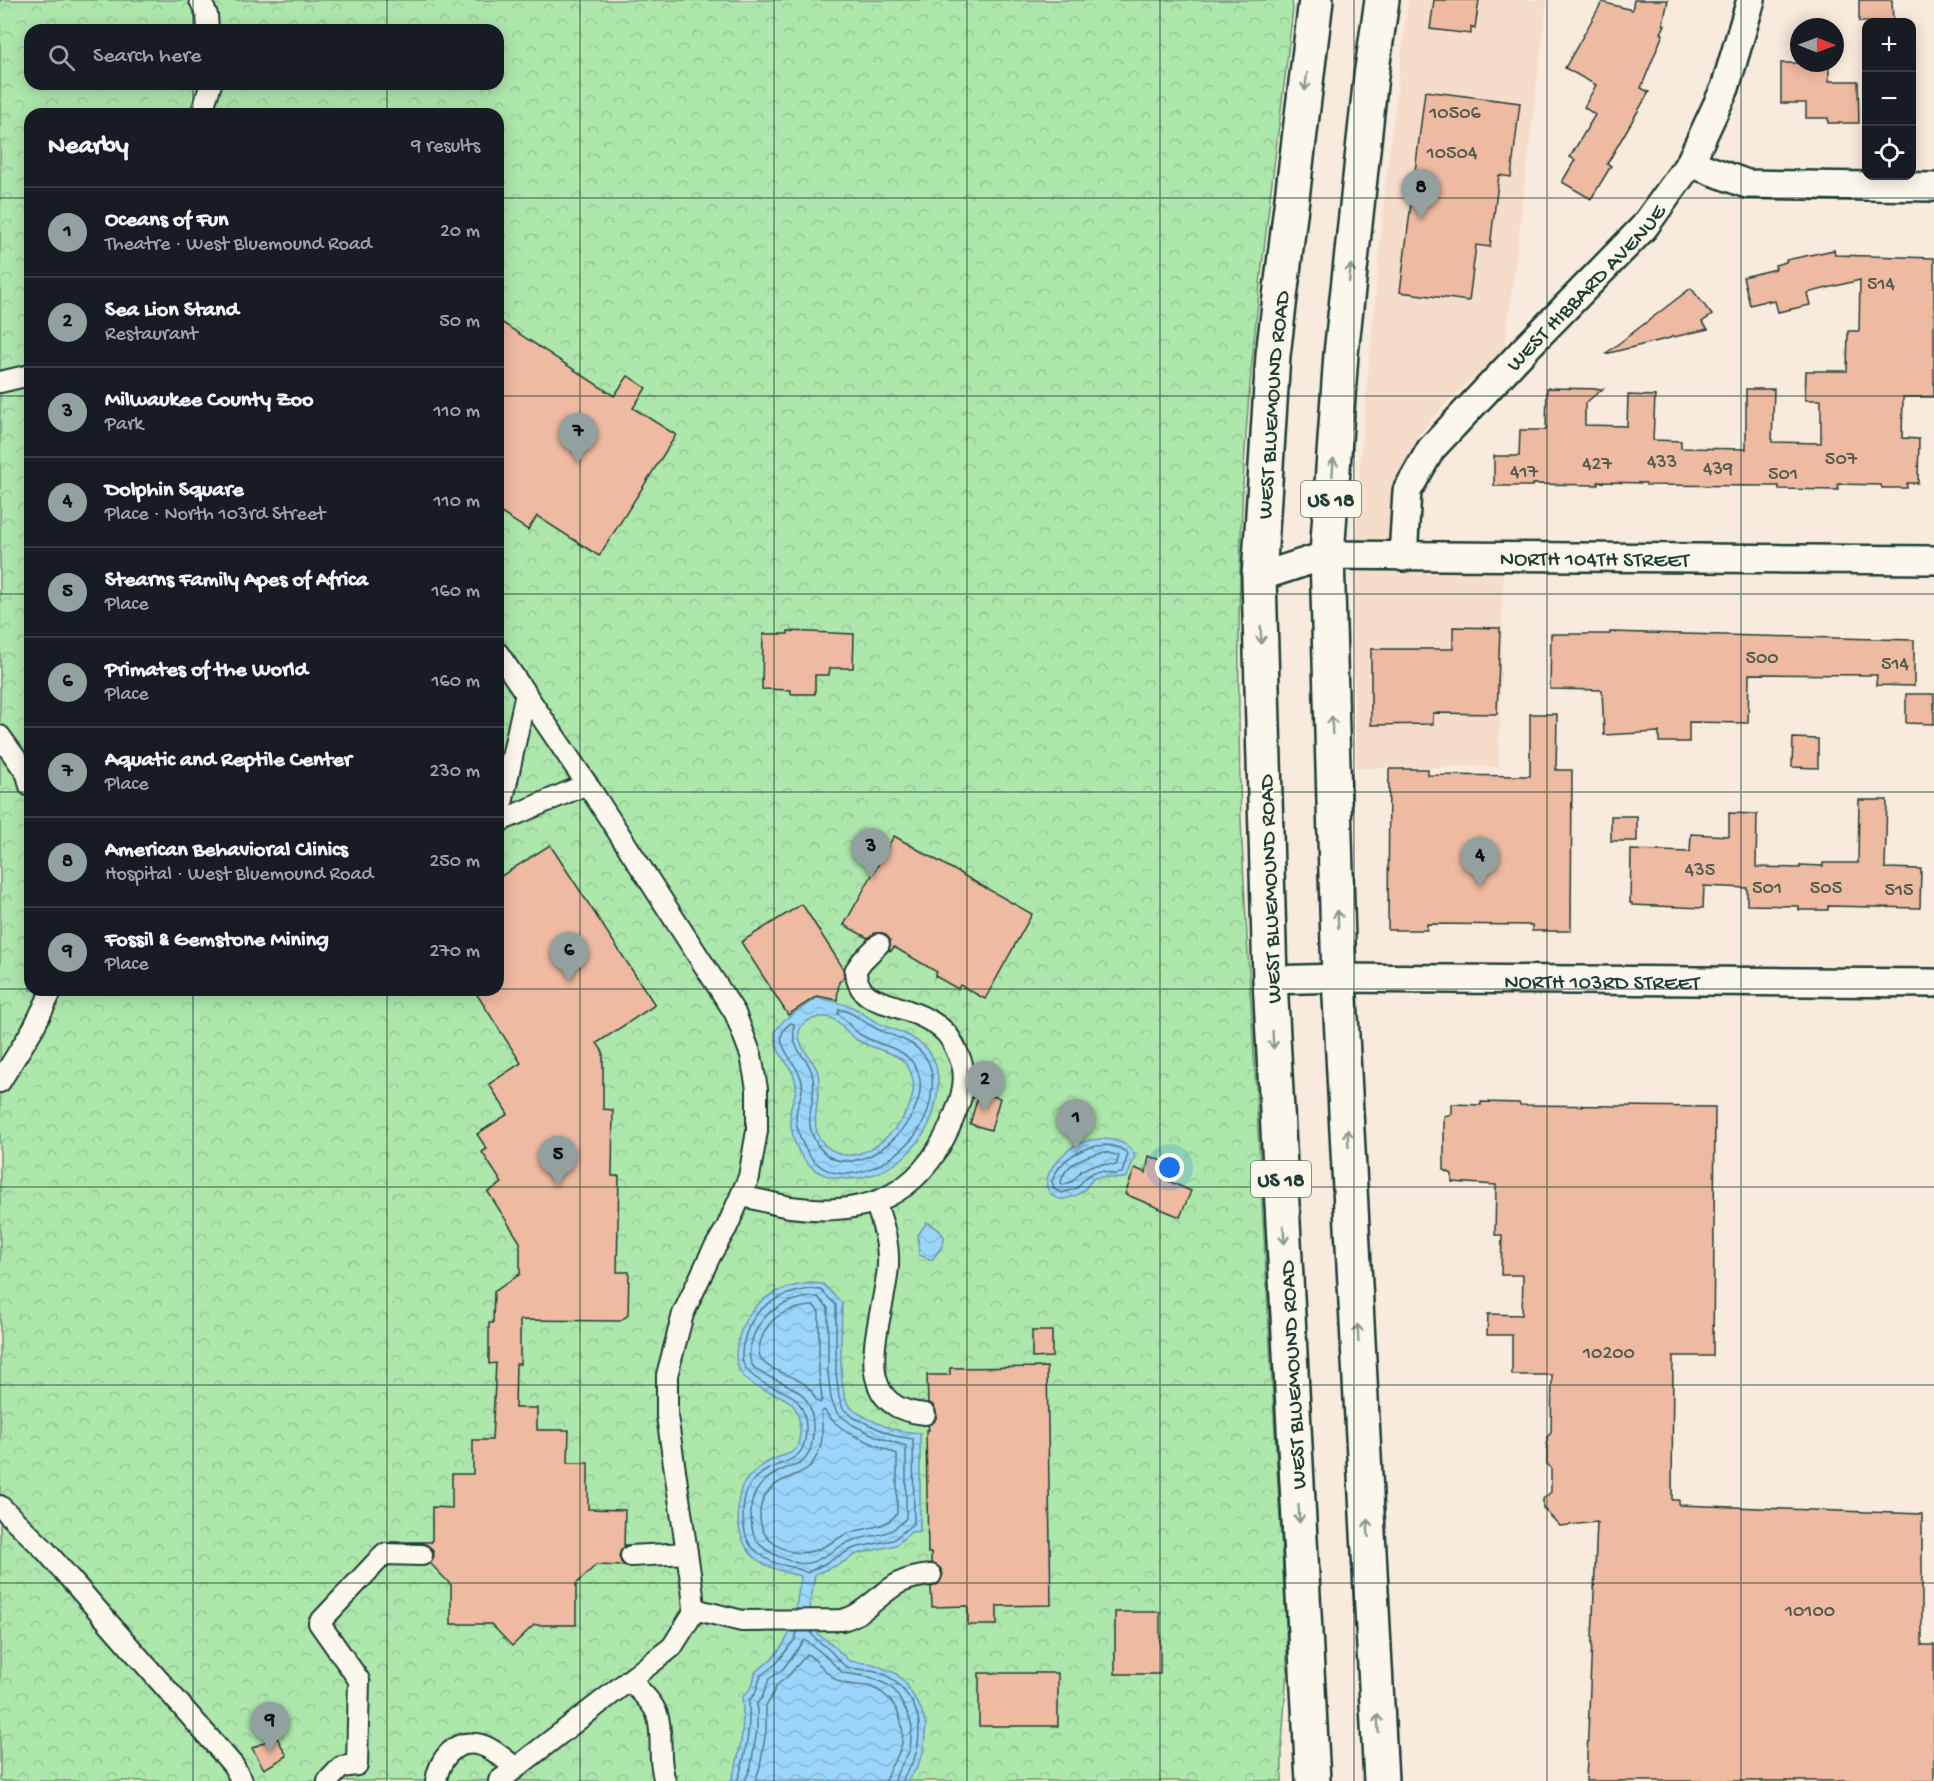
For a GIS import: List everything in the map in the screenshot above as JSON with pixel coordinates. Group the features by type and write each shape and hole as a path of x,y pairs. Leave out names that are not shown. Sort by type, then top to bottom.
{"main road":[{"name":"WEST BLUEMOUND ROAD","path":"1313,1781 1270,980 1259,577 1273,355 1316,0"},
{"name":"US 18","path":"1381,1781 1339,978 1327,555 1341,354 1371,76 1382,0"}],"street":[{"path":"200,0 207,15 208,24"},
{"name":"WEST HIBBARD AVENUE","path":"1403,557 1407,491 1431,449 1644,227 1690,164 1725,88 1751,0"},
{"path":"203,108 209,90"},
{"path":"1690,164 1747,184 1934,187"},
{"path":"0,382 24,376"},
{"name":"NORTH 104TH STREET","path":"1259,577 1327,555 1934,561"},
{"path":"499,1781 672,1647 690,1622 694,1609 667,1416 667,1375 683,1314 749,1177 757,1131 757,1089 751,1055 735,1013 587,784 504,662"},
{"path":"504,794 526,693"},
{"path":"0,736 24,770"},
{"path":"504,819 587,784"},
{"path":"741,1196 790,1207 829,1209 875,1202 906,1187 926,1168 945,1137 964,1084 962,1065 945,1032 922,1017 865,994 857,983 855,971 879,944"},
{"name":"NORTH 103RD STREET","path":"1270,980 1339,978 1934,984"},
{"path":"0,1082 34,1027 49,996"},
{"path":"875,1202 888,1245 888,1267 876,1335 874,1375 889,1401 900,1409 925,1414"},
{"path":"0,1506 52,1559 233,1765 243,1781"},
{"path":"631,1556 687,1553"},
{"path":"328,1781 341,1767 357,1765 359,1680 319,1623 384,1554 423,1555"},
{"path":"694,1609 742,1621 842,1620 852,1617 899,1583 931,1575"},
{"path":"629,1680 656,1712 659,1725 660,1758 665,1781"},
{"path":"436,1781 444,1756 459,1746 476,1744 495,1752 516,1768"}],"shaded area":[{"path":"1408,0 1547,0 1505,349 1445,404 1419,435 1391,512 1387,571 1503,573 1499,767 1356,768 1352,608 1360,463 1386,179"}],"green space":[{"path":"0,0 1292,0 1293,9 1261,271 1248,402 1241,534 1239,641 1241,819 1286,1622 1287,1669 1282,1781 0,1781"}],"water":[{"path":"817,998 856,1009 877,1022 910,1037 927,1049 935,1062 938,1083 937,1098 924,1133 905,1156 892,1166 877,1173 861,1178 845,1179 815,1170 804,1159 795,1143 790,1123 796,1090 795,1078 781,1055 776,1041 775,1031 784,1020","holes":["826,1017 832,1018 857,1040 898,1057 911,1072 913,1086 911,1100 896,1127 873,1147 853,1155 841,1154 830,1149 822,1142 815,1124 818,1073 800,1042 799,1032 807,1022"]},
{"path":"1106,1139 1123,1143 1133,1152 1135,1156 1127,1177 1095,1178 1082,1192 1066,1199 1052,1195 1047,1181 1049,1173 1059,1159 1078,1144"},
{"path":"927,1222 940,1231 944,1239 941,1248 932,1260 919,1255 918,1235"},
{"path":"810,1283 823,1284 842,1303 841,1371 848,1404 863,1416 885,1426 900,1431 920,1433 920,1531 911,1532 896,1545 857,1554 815,1574 810,1606 818,1634 849,1661 873,1664 895,1673 905,1682 921,1709 926,1726 923,1753 916,1769 907,1781 731,1781 741,1740 742,1697 752,1686 755,1672 768,1662 785,1641 794,1618 801,1576 775,1569 755,1558 743,1541 739,1528 739,1497 742,1486 763,1465 795,1449 799,1442 800,1430 798,1415 786,1399 747,1380 738,1367 736,1349 742,1328 755,1307 784,1289"}],"building":[{"path":"1434,0 1479,0 1475,28 1471,27 1471,34 1430,29"},
{"path":"1634,0 1668,0 1663,24 1665,25 1641,88 1649,92 1607,164 1611,166 1591,199 1562,182 1575,160 1570,157 1595,115 1584,107 1596,85 1565,68 1602,2 1632,10"},
{"path":"1859,0 1892,0 1893,18 1862,18 1862,22 1859,22"},
{"path":"1781,63 1790,63 1790,72 1829,72 1829,81 1858,81 1859,123 1828,123 1828,118 1806,118 1806,103 1781,103"},
{"path":"1425,91 1520,103 1511,177 1499,175 1490,247 1476,245 1469,301 1400,292"},
{"path":"1834,250 1835,255 1934,258 1934,397 1903,397 1902,438 1919,439 1918,483 1907,483 1907,488 1838,484 1838,490 1779,489 1779,486 1646,485 1646,483 1598,482 1598,485 1494,486 1494,456 1519,456 1520,430 1546,430 1547,388 1603,389 1585,403 1585,425 1627,426 1628,395 1655,396 1653,440 1681,441 1681,448 1746,449 1746,389 1774,389 1772,442 1821,443 1821,400 1805,400 1806,371 1847,371 1848,331 1859,331 1860,280 1807,293 1810,305 1778,312 1775,301 1769,302 1769,300 1750,305 1743,277 1776,269 1775,265 1786,262 1786,260"},
{"path":"1691,288 1712,315 1702,322 1708,329 1605,354"},
{"path":"504,324 614,396 628,376 646,388 633,408 676,435 599,556 537,516 528,530 504,515"},
{"path":"1453,627 1500,628 1497,714 1433,713 1433,724 1371,725 1371,649 1453,649"},
{"path":"788,631 854,634 853,668 830,668 829,675 815,675 815,694 791,694 791,690 762,689 763,634 788,634"},
{"path":"1610,632 1914,640 1914,686 1876,685 1877,675 1749,674 1748,723 1689,722 1689,742 1659,742 1659,732 1604,735 1602,690 1550,689 1551,634 1610,634"},
{"path":"1906,694 1934,694 1934,724 1906,723"},
{"path":"1530,714 1557,714 1556,770 1572,770 1571,931 1532,931 1532,925 1427,924 1427,930 1388,930 1389,769 1428,769 1428,775 1530,776"},
{"path":"1793,738 1818,739 1818,768 1792,767"},
{"path":"1859,800 1887,800 1885,868 1921,869 1920,908 1828,906 1828,910 1799,910 1799,906 1747,905 1747,888 1704,886 1703,908 1632,905 1630,903 1631,850 1690,852 1691,834 1729,836 1729,813 1757,814 1756,867 1800,868 1800,865 1823,866 1823,863 1858,863"},
{"path":"1611,816 1637,816 1637,841 1611,841"},
{"path":"894,836 1032,914 985,999 960,985 958,989 935,976 937,972 894,947 891,951 889,950 890,940 883,933 875,933 868,938 844,925"},
{"path":"550,845 655,1005 597,1043 603,1052 603,1109 613,1110 612,1176 619,1176 617,1272 629,1272 628,1315 620,1321 520,1320 520,1364 516,1364 515,1408 537,1408 537,1430 569,1430 568,1463 588,1463 588,1509 625,1510 624,1545 627,1545 621,1550 619,1556 624,1566 596,1565 576,1584 576,1625 534,1625 512,1646 491,1624 451,1624 451,1585 430,1563 434,1556 432,1549 423,1543 390,1542 432,1542 432,1507 452,1508 452,1474 473,1474 473,1440 492,1440 496,1363 489,1364 489,1323 493,1323 494,1292 520,1274 520,1242 488,1192 502,1183 482,1152 487,1149 477,1134 508,1114 489,1084 521,1063 478,996 504,996 504,874"},
{"path":"802,904 843,968 844,978 839,982 837,1000 817,996 788,1015 741,942"},
{"path":"979,1093 1000,1098 991,1130 970,1124"},
{"path":"1481,1102 1519,1103 1520,1105 1715,1107 1713,1356 1673,1356 1672,1500 1679,1500 1679,1505 1922,1514 1922,1645 1934,1645 1934,1781 1586,1781 1597,1522 1560,1526 1543,1508 1543,1499 1551,1492 1551,1468 1547,1464 1547,1437 1551,1433 1552,1375 1512,1375 1512,1335 1487,1335 1488,1314 1522,1315 1523,1275 1501,1275 1502,1235 1495,1235 1496,1185 1452,1182 1452,1174 1444,1170 1444,1116 1452,1114 1452,1104 1481,1105"},
{"path":"1149,1156 1175,1166 1168,1181 1191,1191 1180,1217 1125,1194 1135,1168 1146,1173"},
{"path":"1032,1331 1052,1331 1052,1357 1032,1358"},
{"path":"1047,1367 1051,1605 997,1606 997,1625 968,1625 968,1606 932,1607 931,1587 938,1584 943,1574 940,1568 931,1563 931,1553 928,1553 926,1430 929,1430 928,1425 934,1422 937,1416 934,1406 928,1402 927,1375 950,1375 950,1368"},
{"path":"1115,1612 1160,1612 1160,1674 1115,1674"},
{"path":"979,1673 1058,1673 1058,1726 979,1726"},
{"path":"276,1736 287,1756 264,1769 252,1748"}],"place":[{"name":"American Behavioral Clinics","path":"1421,219"},
{"name":"Aquatic and Reptile Center","path":"578,463"},
{"name":"Milwaukee County Zoo","path":"871,878"},
{"name":"Dolphin Square","path":"1480,887"},
{"name":"Primates of the World","path":"569,982"},
{"name":"Sea Lion Stand","path":"985,1111"},
{"name":"Oceans of Fun","path":"1076,1149"},
{"name":"Stearns Family Apes of Africa","path":"558,1186"},
{"name":"Fossil & Gemstone Mining","path":"270,1752"}]}
